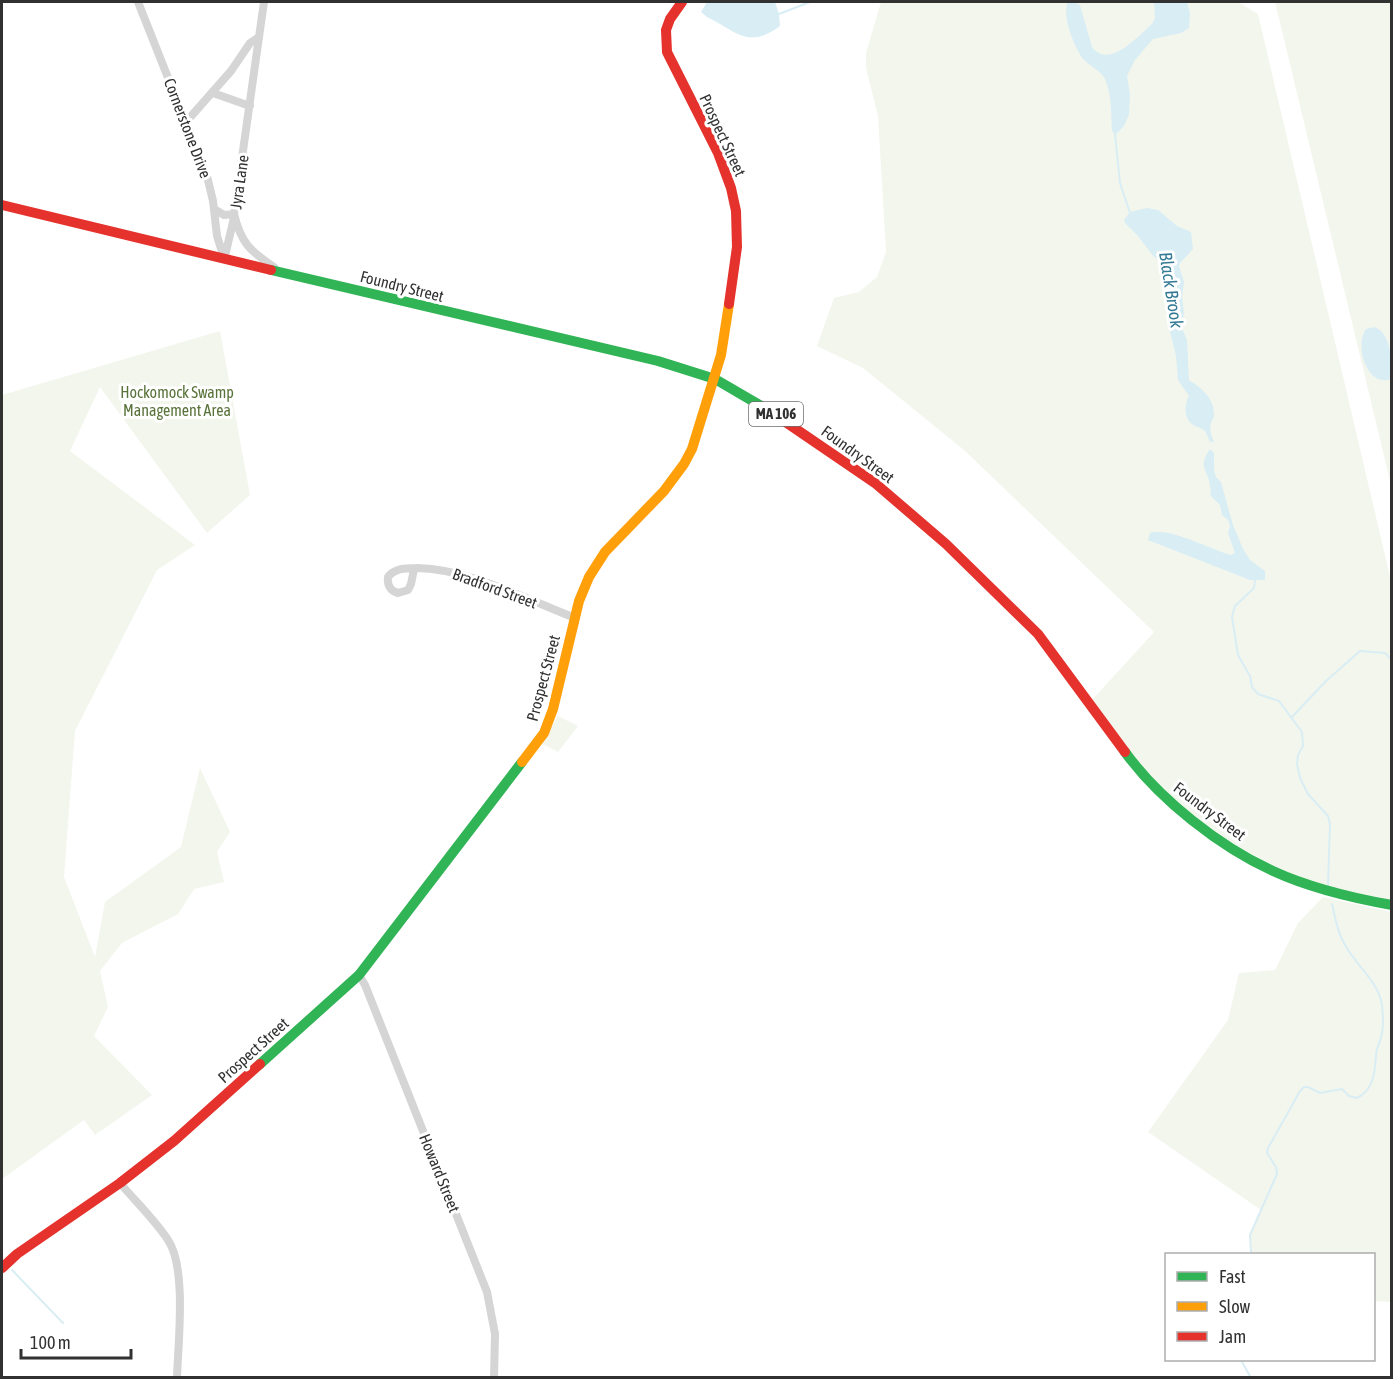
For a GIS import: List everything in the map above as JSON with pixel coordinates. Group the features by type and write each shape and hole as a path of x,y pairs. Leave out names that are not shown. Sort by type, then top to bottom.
{"main road":[{"name":"Prospect Street","path":"2,1268 174,1141 359,975 544,733 553,709 574,618 589,577 605,552 664,491 684,464 692,448 721,355 734,273 737,222 733,194 723,165 667,52 666,30 670,19 682,2"},
{"name":"Foundry Street","path":"2,205 658,361 715,379 778,416 875,483 946,544 1038,634 1140,773 1186,816 1239,852 1273,871 1316,887 1392,905"}],"street":[{"name":"Cornerstone Drive","path":"138,2 209,183 216,236 225,258"},
{"name":"Jyra Lane","path":"225,258 234,214 264,2"},
{"path":"186,122 213,93 250,44 259,37"},
{"path":"213,93 250,106"},
{"path":"214,209 222,214 234,214 244,243 257,256 281,271"},
{"name":"Bradford Street","path":"414,568 464,575 574,618"},
{"name":"Howard Street","path":"359,975 365,985 487,1292 495,1334 494,1377"},
{"path":"120,1183 168,1240 176,1257 179,1291 177,1377"}],"green space":[{"path":"881,2 1238,2 1258,14 1391,581 1391,900 1324,885 1272,865 1221,835 1175,799 1154,779 1124,745 1092,700 1154,632 964,450 863,368 817,346 834,298 859,292 877,277 886,252 878,116 866,68 866,53"},
{"path":"1275,2 1391,2 1391,485 1283,35"},
{"name":"Hockomock Swamp Management Area","path":"220,331 250,495 207,533 100,387 70,451 195,545 157,570 75,731 64,877 95,957 105,902 181,847 200,768 230,832 217,852 224,882 194,889 178,914 122,943 100,971 108,1007 94,1036 152,1095 95,1135 84,1120 2,1179 2,395"},
{"path":"558,716 578,726 558,752 542,744"},
{"path":"1323,897 1391,912 1391,1302 1375,1301 1375,1253 1251,1253 1250,1235 1261,1210 1148,1132 1228,1020 1239,973 1275,970 1298,923"}],"water":[{"path":"707,2 775,2 780,26 759,37 742,36 701,12"},
{"path":"1068,2 1080,5 1092,47 1099,53 1107,55 1123,49 1152,24 1155,18 1154,2 1187,2 1190,13 1189,28 1181,33 1153,39 1135,60 1127,76 1130,94 1129,115 1124,126 1115,135 1112,131 1111,105 1105,79 1084,60 1077,48 1066,15"},
{"path":"1147,208 1158,210 1177,226 1191,232 1193,249 1179,266 1184,282 1182,297 1184,313 1181,326 1187,340 1189,380 1203,391 1214,411 1210,429 1214,442 1210,442 1205,431 1192,424 1186,415 1189,396 1178,380 1176,356 1169,327 1170,293 1162,263 1153,256 1124,220 1130,212"},
{"path":"1374,327 1380,330 1388,342 1391,379 1383,380 1375,377 1369,371 1362,354 1361,345 1366,329"},
{"path":"1210,449 1214,453 1216,477 1221,482 1233,525 1243,549 1250,560 1265,571 1265,580 1250,580 1148,540 1150,533 1167,533 1231,555 1235,553 1228,533 1230,526 1228,520 1222,515 1220,505 1211,496 1209,480 1204,468 1204,460"}],"waterway":[{"path":"779,14 810,2"},
{"name":"Black Brook","path":"1115,134 1120,183 1130,213"},
{"name":"Black Brook","path":"1255,580 1254,588 1235,606 1232,617 1238,655 1250,676 1252,687 1258,694 1279,701 1302,732 1303,746 1298,755 1297,764 1300,778 1308,794 1328,816 1330,824 1328,885"},
{"path":"1292,717 1326,681 1360,651 1385,653 1392,660"},
{"name":"Black Brook","path":"1251,1253 1250,1235 1277,1174 1276,1167 1267,1153 1268,1148 1300,1091 1304,1087 1320,1093 1342,1089 1349,1096 1357,1098 1367,1090 1374,1074 1377,1050 1383,1030 1380,996 1342,938 1336,924 1332,904"},
{"path":"12,1270 63,1323"},
{"name":"Black Brook","path":"1242,1361 1251,1378"}],"traffic: fast":[{"path":"271,270 658,361 715,379 768,410"},
{"path":"1125,752 1139,770 1173,804 1232,849 1287,877 1347,896 1392,905"},
{"path":"260,1064 359,975 522,762"}],"traffic: slow":[{"path":"522,762 544,733 553,709 579,601 589,577 605,552 664,491 692,449 721,355 729,304"}],"traffic: jam":[{"path":"682,2 670,19 666,30 667,52 718,153 731,188 736,211 737,247 729,304"},
{"path":"2,205 271,270"},
{"path":"768,410 875,483 946,544 1038,634 1125,752"},
{"path":"2,1268 17,1254 120,1183 174,1141 260,1064"}]}
